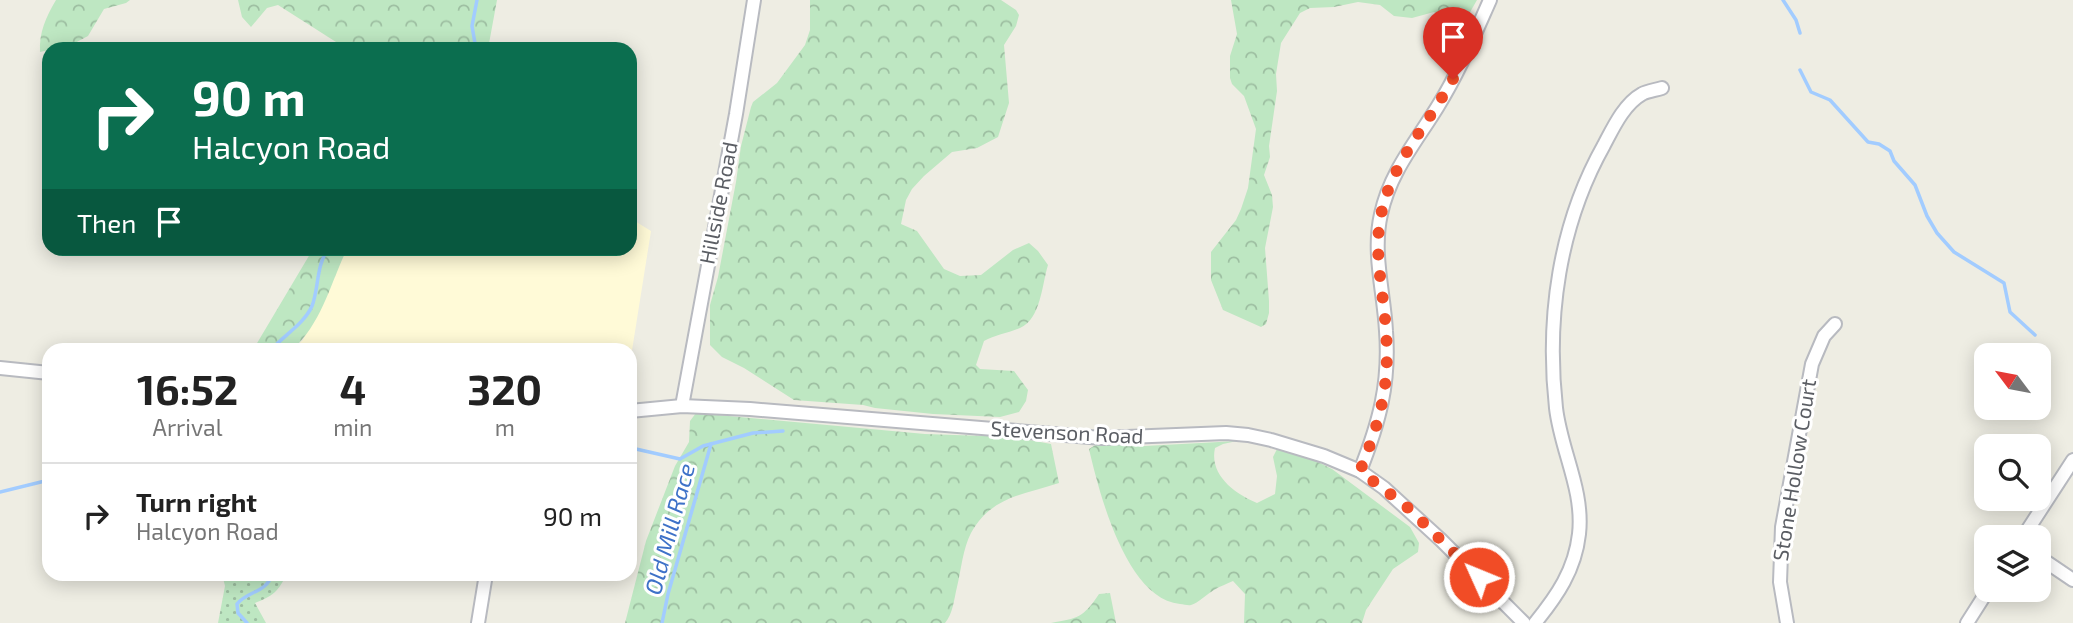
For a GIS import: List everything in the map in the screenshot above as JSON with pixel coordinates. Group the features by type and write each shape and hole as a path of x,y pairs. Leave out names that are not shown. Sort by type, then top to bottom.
{"street":[{"name":"Hillside Road","path":"682,405 736,114 754,0"},
{"path":"1360,471 1376,432 1384,401 1387,364 1386,331 1378,270 1380,217 1398,168 1438,107 1490,0"},
{"path":"1535,623 1553,601 1569,574 1579,532 1578,500 1556,412 1551,358 1556,289 1563,253 1582,191 1614,127 1627,107 1642,94 1662,88"},
{"name":"Stone Hollow Court","path":"1787,623 1780,582 1782,527 1812,364 1824,336 1835,324"},
{"path":"0,368 42,372"},
{"name":"Stevenson Road","path":"637,410 682,405 750,409 1102,438 1226,433 1248,435 1315,453 1360,471 1406,506 1524,623"},
{"path":"2031,525 2073,460"},
{"path":"2051,565 2073,580"},
{"path":"478,623 485,581"},
{"path":"1967,623 1980,602"}],"shaded area":[{"path":"637,222 651,231 633,343 300,343 344,256 637,256"}],"green space":[{"path":"56,0 130,0 104,9 88,36 77,42 42,42 40,52 41,38 49,12"},
{"path":"238,0 497,0 489,42 336,42 278,5 267,8 251,27 242,17"},
{"path":"810,0 1001,0 1019,15 1016,26 1004,45 1009,103 998,137 977,148 952,152 924,176 906,200 901,224 917,231 944,269 960,276 981,275 1013,250 1029,243 1048,265 1040,300 1032,317 1020,328 984,341 976,365 980,369 1014,371 1028,390 1026,401 1019,412 1000,417 933,414 794,400 722,357 710,345 710,305 718,277 741,146 751,107 753,102 777,83 805,45 810,30"},
{"path":"1231,0 1477,0 1465,21 1448,22 1434,12 1412,18 1394,16 1380,5 1358,2 1310,8 1300,13 1281,43 1276,74 1277,91 1269,146 1270,157 1264,175 1272,195 1273,207 1265,248 1269,313 1266,324 1261,327 1223,310 1211,280 1211,252 1236,220 1248,188 1256,129 1244,96 1232,84 1230,78 1230,56 1237,34"},
{"path":"309,256 344,256 318,315 298,343 257,343"},
{"path":"696,413 925,434 1014,437 1051,444 1059,483 1009,499 979,521 966,545 953,606 945,623 625,623 646,541 675,466 689,442 690,421"},
{"path":"1237,441 1215,448 1216,467 1232,489 1257,503 1275,494 1277,476 1273,457 1277,449 1332,469 1410,527 1419,543 1418,552 1393,569 1366,610 1362,623 1244,623 1245,594 1233,581 1194,604 1180,604 1161,598 1144,584 1130,564 1108,516 1089,449 1097,444 1145,446"},
{"path":"224,581 283,581 274,593 255,603 266,623 218,623"},
{"path":"1110,593 1116,623 1051,623 1079,616 1099,594"}],"waterway":[{"path":"475,42 472,26 477,0"},
{"path":"1783,0 1796,20 1800,33"},
{"path":"1800,70 1811,92 1830,100 1868,142 1879,144 1890,151 1894,161 1915,185 1937,233 1954,252 2004,283 2010,312 2035,335"},
{"path":"279,343 299,324 312,306 324,256"},
{"name":"Old Mill Race","path":"637,449 680,459 703,446 753,433 783,431"},
{"name":"Old Mill Race","path":"662,623 711,444"},
{"path":"0,492 42,482"},
{"path":"247,623 238,613 237,604 268,581"}],"route":[{"path":"1453,79 1398,168 1380,217 1378,270 1383,299 1387,364 1384,401 1376,432 1360,471 1406,506 1479,577"}]}
